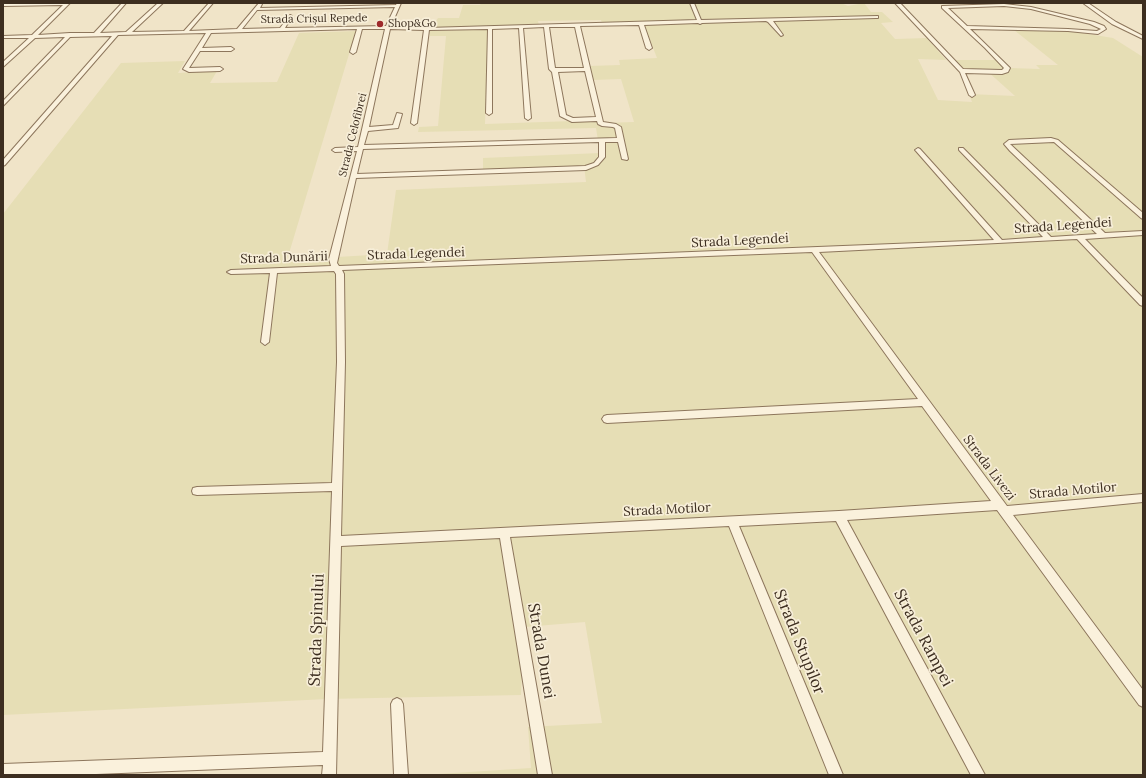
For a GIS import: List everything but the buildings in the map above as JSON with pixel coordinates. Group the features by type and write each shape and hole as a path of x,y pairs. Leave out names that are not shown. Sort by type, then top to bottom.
{"street":[{"path":"3,5 67,3"},
{"path":"3,65 67,3"},
{"path":"96,34 124,3"},
{"path":"128,33 161,3"},
{"path":"185,32 211,3"},
{"path":"238,31 261,3"},
{"path":"692,3 700,23"},
{"path":"897,3 962,71 972,95"},
{"path":"1085,3 1114,23 1142,37"},
{"path":"962,71 1002,72 1006,71 1007,68 987,46 944,8 973,4 1003,4 1040,10 1098,25 1104,29 1098,33 1068,30 966,27"},
{"name":"Strada Celofibrei","path":"256,8 398,5 388,28 333,259 333,263 340,274 341,362 337,487"},
{"path":"281,30 290,16"},
{"name":"Strada Crișul Repede","path":"3,36 360,28 490,28 876,17"},
{"path":"768,20 781,35"},
{"path":"641,24 649,48"},
{"path":"577,25 598,119 602,125 614,125 618,127 625,159"},
{"path":"546,26 552,69 555,71 563,116 572,120 598,119"},
{"path":"521,27 528,118"},
{"path":"353,52 360,28"},
{"path":"489,113 490,28"},
{"path":"414,124 427,29"},
{"path":"210,31 186,69 220,69"},
{"path":"3,164 117,33"},
{"path":"3,104 70,34"},
{"path":"198,50 231,49"},
{"path":"555,71 587,69"},
{"path":"365,129 396,127 399,114"},
{"path":"353,176 586,168 596,164 602,157 602,140"},
{"path":"336,150 621,140"},
{"path":"1104,236 1007,144 1009,142 1056,141 1143,217"},
{"path":"961,149 1050,238"},
{"path":"918,150 1000,242"},
{"name":"Strada Legendei","path":"337,269 1000,242 1143,233"},
{"path":"1079,237 1143,303"},
{"name":"Strada Livezi","path":"814,250 1143,701"},
{"name":"Strada Dunării","path":"231,272 337,269"},
{"path":"265,342 274,270"},
{"path":"607,419 924,402"},
{"path":"197,491 337,487"},
{"name":"Strada Spinului","path":"329,775 337,487"},
{"name":"Strada Motilor","path":"336,541 1003,508 1143,498"},
{"name":"Strada Rampei","path":"839,516 978,775"},
{"name":"Strada Stupilor","path":"732,521 836,775"},
{"name":"Strada Dunei","path":"504,532 546,775"},
{"path":"397,704 401,775"},
{"path":"3,770 329,758"}],"shaded area":[{"path":"481,3 841,3 848,6 864,3 871,12 882,12 893,22 881,23 895,39 927,38 946,60 918,59 938,100 972,102 969,94 1015,96 986,70 961,69 953,60 1001,60 1010,68 1040,69 1036,65 1058,65 1014,30 1070,31 1113,38 1143,57 1143,775 423,775 531,768 528,727 602,723 585,622 524,627 521,695 327,699 3,715 3,214 121,63 185,61 178,73 217,71 210,83 277,82 299,33 356,31 287,260 387,254 396,190 586,182 584,166 483,170 483,158 600,153 596,128 418,132 419,127 438,126 446,36 430,36 429,31 488,29 485,124 602,120 603,123 634,122 621,79 593,80 589,66 620,65 619,60 657,58 643,22 602,23 601,20 538,21 539,25 418,28 419,25 434,24 438,18 459,18 463,5 480,5"}],"place":[{"name":"Shop&Go","path":"380,24"}]}
